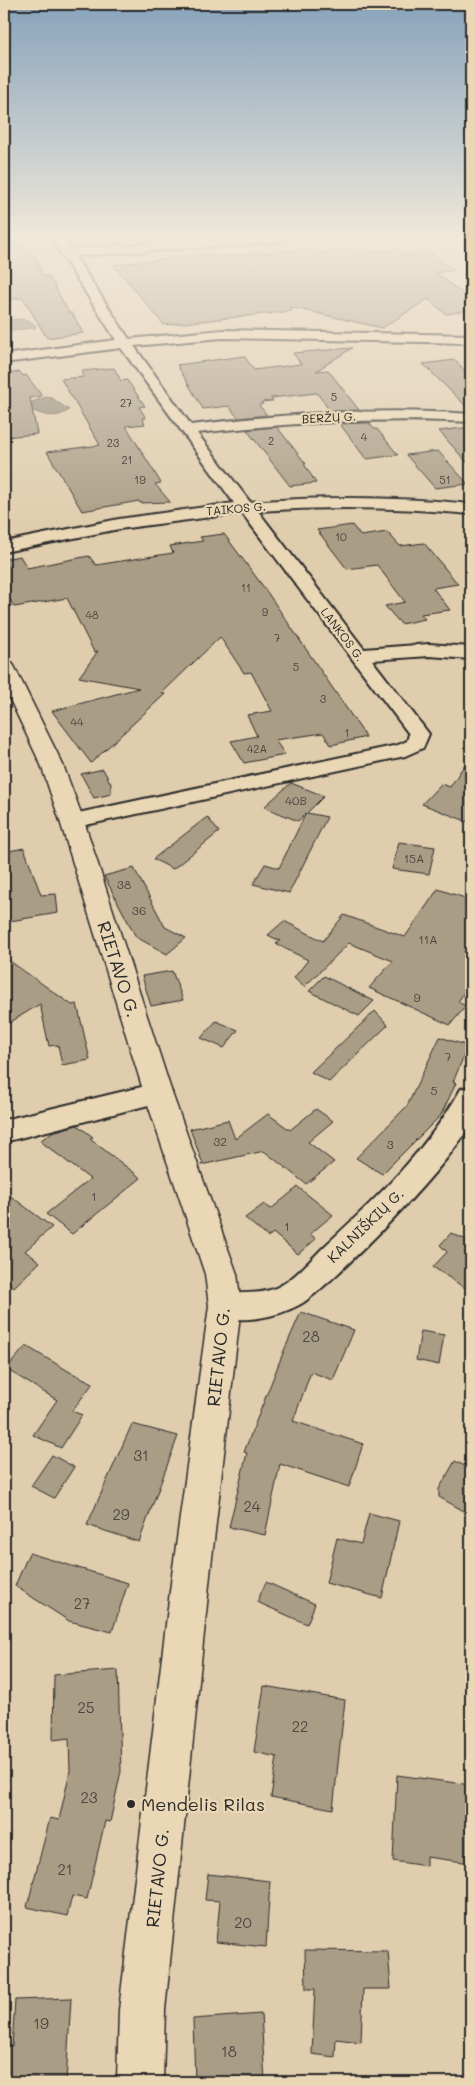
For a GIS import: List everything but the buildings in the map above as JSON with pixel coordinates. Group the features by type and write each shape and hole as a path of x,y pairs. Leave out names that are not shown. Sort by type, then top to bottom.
{"main road":[{"name":"RIETAVO G.","path":"4,666 52,766 72,821 158,1093 221,1274 226,1306 191,1575 142,2010 140,2082"}],"street":[{"name":"LANKOS G.","path":"72,821 405,750 416,744 420,734 187,430 120,335"},
{"path":"4,359 198,335"},
{"path":"341,335 471,339"},
{"name":"BERŽŲ G.","path":"187,430 273,420 358,416 415,414 471,418"},
{"name":"TAIKOS G.","path":"4,546 137,521 247,506 389,503 471,509"},
{"path":"359,655 429,650 471,653"},
{"path":"4,1131 158,1093"},
{"name":"KALNIŠKIŲ G.","path":"226,1306 255,1306 284,1298 302,1286 366,1227 416,1174 457,1125 471,1096"}],"shaded area":[{"path":"46,397 52,398 69,410 52,416 25,407 26,404"}],"place":[{"name":"Mendelis Rilas","path":"131,1804"}]}
